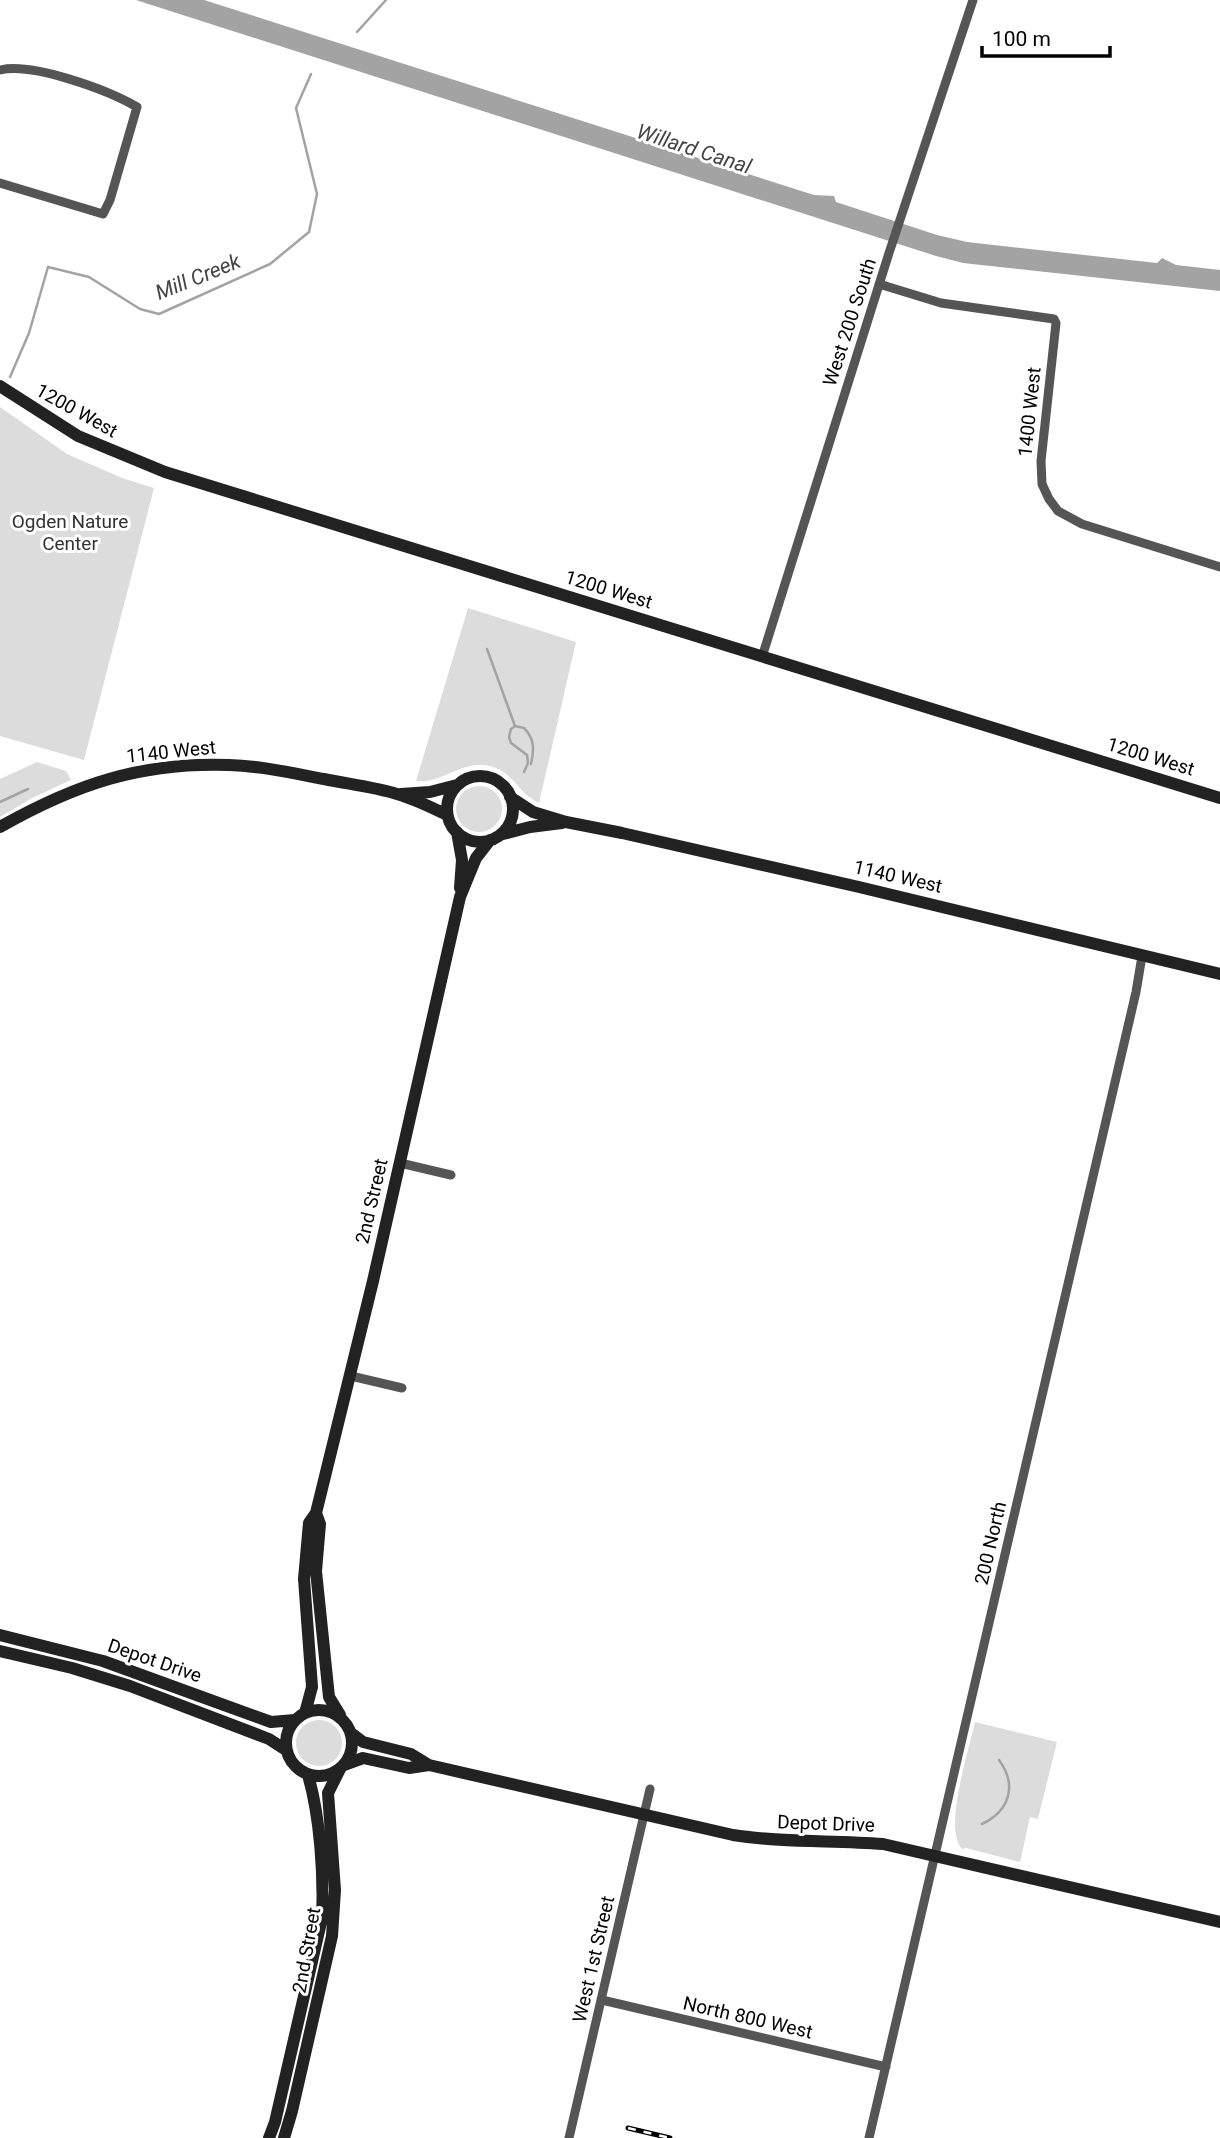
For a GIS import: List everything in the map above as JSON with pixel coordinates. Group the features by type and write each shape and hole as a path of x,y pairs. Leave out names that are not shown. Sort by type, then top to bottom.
{"street":[{"name":"West 200 South","path":"762,657 879,284 973,0"},
{"path":"0,70 9,68 43,72 118,97 137,107 110,200 103,214 0,183"},
{"name":"1400 West","path":"879,284 942,303 1054,318 1056,323 1041,461 1042,484 1049,499 1058,511 1082,524 1220,567"},
{"name":"1200 West","path":"0,386 78,436 164,472 1220,798"},
{"name":"1140 West","path":"0,827 66,792 104,779 148,769 189,765 272,769 397,794 447,815"},
{"path":"487,778 505,788 510,797 512,817 503,834 490,840 471,841 457,832 447,815 451,794 457,785 466,780 487,778"},
{"name":"1140 West","path":"397,794 430,792 457,785"},
{"name":"1140 West","path":"510,797 533,812 566,822 1071,936 1220,974"},
{"name":"1140 West","path":"503,834 566,822"},
{"name":"2nd Street","path":"457,832 462,860 460,897"},
{"name":"2nd Street","path":"300,1716 312,1687 304,1579 309,1523 316,1513 351,1376 460,897 476,858 490,840"},
{"name":"200 North","path":"869,2138 1078,1247 1142,956"},
{"path":"400,1163 451,1175"},
{"path":"351,1376 402,1388"},
{"name":"2nd Street","path":"316,1513 320,1524 316,1570 330,1697 341,1717"},
{"name":"Depot Drive","path":"0,1634 103,1661 271,1722 300,1716"},
{"name":"Depot Drive","path":"0,1651 72,1668 130,1686 269,1738 286,1750"},
{"path":"319,1710 341,1717 351,1733 352,1749 342,1767 331,1775 319,1777 308,1775 293,1764 286,1750 287,1732 300,1716 319,1710"},
{"name":"Depot Drive","path":"351,1733 363,1742 411,1754 429,1765 757,1839 883,1844 1220,1922"},
{"name":"Depot Drive","path":"342,1767 363,1758 409,1768 429,1765"},
{"name":"2nd Street","path":"284,2138 332,1936 335,1890 328,1793 342,1767"},
{"name":"2nd Street","path":"269,2138 322,1918 324,1889 313,1793 308,1775"},
{"name":"West 1st Street","path":"569,2138 650,1789"},
{"name":"North 800 West","path":"602,2000 886,2067"}],"green space":[{"name":"Ogden Nature Center","path":"0,407 67,454 122,478 154,488 84,760 0,736"},
{"path":"468,608 576,642 539,803 502,771 485,765 465,767 427,781 416,781"},
{"path":"37,762 66,771 71,780 0,817 0,779"},
{"path":"479,786 495,793 502,809 495,825 479,832 463,825 456,809 463,793"},
{"path":"319,1720 335,1727 342,1743 335,1759 319,1766 303,1759 296,1743 303,1727"},
{"path":"975,1722 1057,1742 1038,1819 1030,1817 1020,1862 962,1849 957,1839 956,1807"}],"shaded area":[{"path":"136,0 204,0 814,195 834,196 836,202 937,235 967,242 1157,263 1162,258 1176,265 1220,270 1220,291 963,263 936,256"}],"waterway":[{"name":"Mill Creek","path":"357,32 386,0"},
{"name":"Mill Creek","path":"10,377 29,333 48,267 89,277 140,309 159,314 270,264 309,232 317,194 296,108 311,74"},
{"path":"487,649 515,726"},
{"path":"524,772 528,763 527,755 511,743 509,737 515,726 524,728 530,736 533,749 531,764"},
{"path":"0,802 28,789"},
{"path":"982,1824 999,1812 1008,1797 1008,1779 999,1760"}],"railway":[{"path":"628,2128 670,2138"}],"water label":[{"name":"Willard Canal","path":"694,149"}]}
